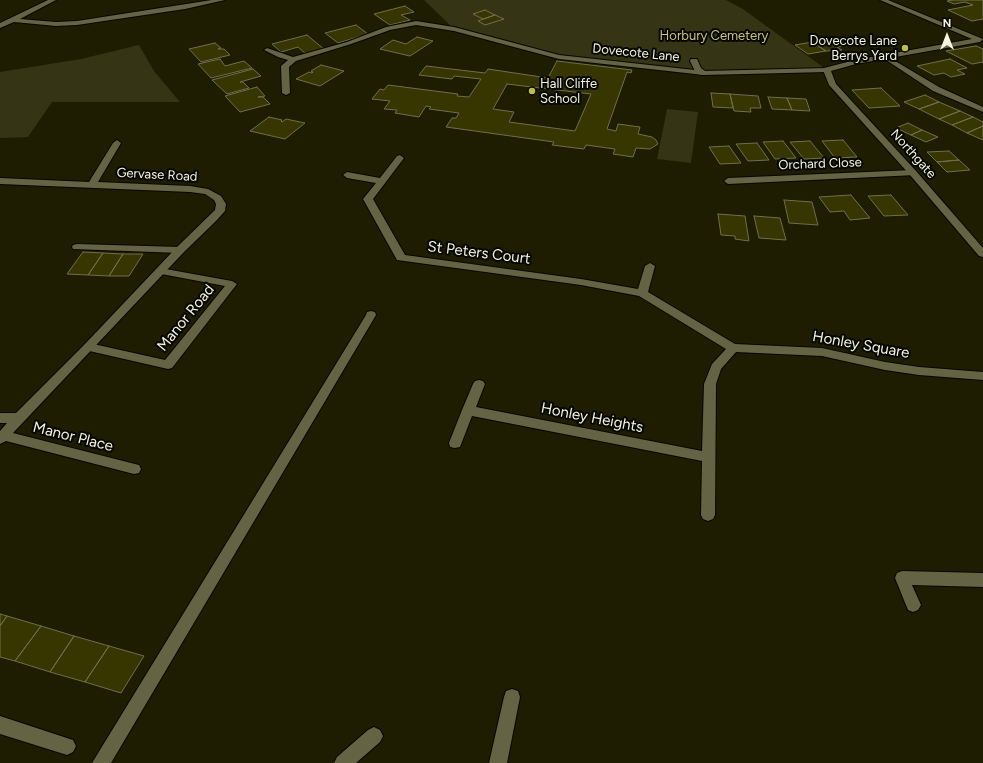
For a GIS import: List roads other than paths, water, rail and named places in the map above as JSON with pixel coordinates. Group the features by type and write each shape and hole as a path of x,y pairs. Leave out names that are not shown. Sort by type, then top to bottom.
{"street":[{"path":"0,26 15,20 53,0"},
{"path":"15,20 56,24 77,23 185,8 222,0"},
{"path":"883,0 981,39"},
{"name":"Dovecote Lane","path":"293,59 335,47 388,28 416,23 454,29 559,57 724,73 827,70 855,62 981,39"},
{"path":"267,50 280,56 293,59"},
{"path":"885,57 936,88 983,110"},
{"path":"286,93 285,66 293,59"},
{"path":"694,61 698,69 704,72"},
{"name":"Northgate","path":"827,70 832,85 913,173 983,254"},
{"name":"Gervase Road","path":"92,184 117,143"},
{"name":"St Peters Court","path":"400,158 368,199 401,258 581,282 642,293 733,348"},
{"name":"Orchard Close","path":"732,190 726,176 913,173"},
{"path":"347,175 383,181"},
{"name":"Gervase Road","path":"0,181 190,189 208,192 218,198 221,204 220,211 180,250"},
{"path":"78,247 180,250"},
{"path":"2,438 19,418 89,348 180,250"},
{"path":"642,293 650,266"},
{"name":"Manor Road","path":"89,348 168,365 232,284 160,271"},
{"path":"101,763 370,314"},
{"path":"708,516 710,384 716,367 733,348"},
{"name":"Honley Square","path":"733,348 822,352 892,367 919,371 983,376"},
{"path":"455,443 479,384"},
{"name":"Honley Heights","path":"468,410 709,458"},
{"path":"0,418 19,418"},
{"name":"Manor Place","path":"2,438 134,469"},
{"path":"913,605 902,578 983,580"},
{"path":"498,763 512,697"},
{"path":"0,725 67,746"},
{"path":"343,763 374,736"}],"place":[{"name":"Dovecote Lane Berrys Yard","path":"905,48"},
{"name":"Hall Cliffe School","path":"532,91"}],"park label":[{"name":"Horbury Cemetery","path":"714,36"}]}
